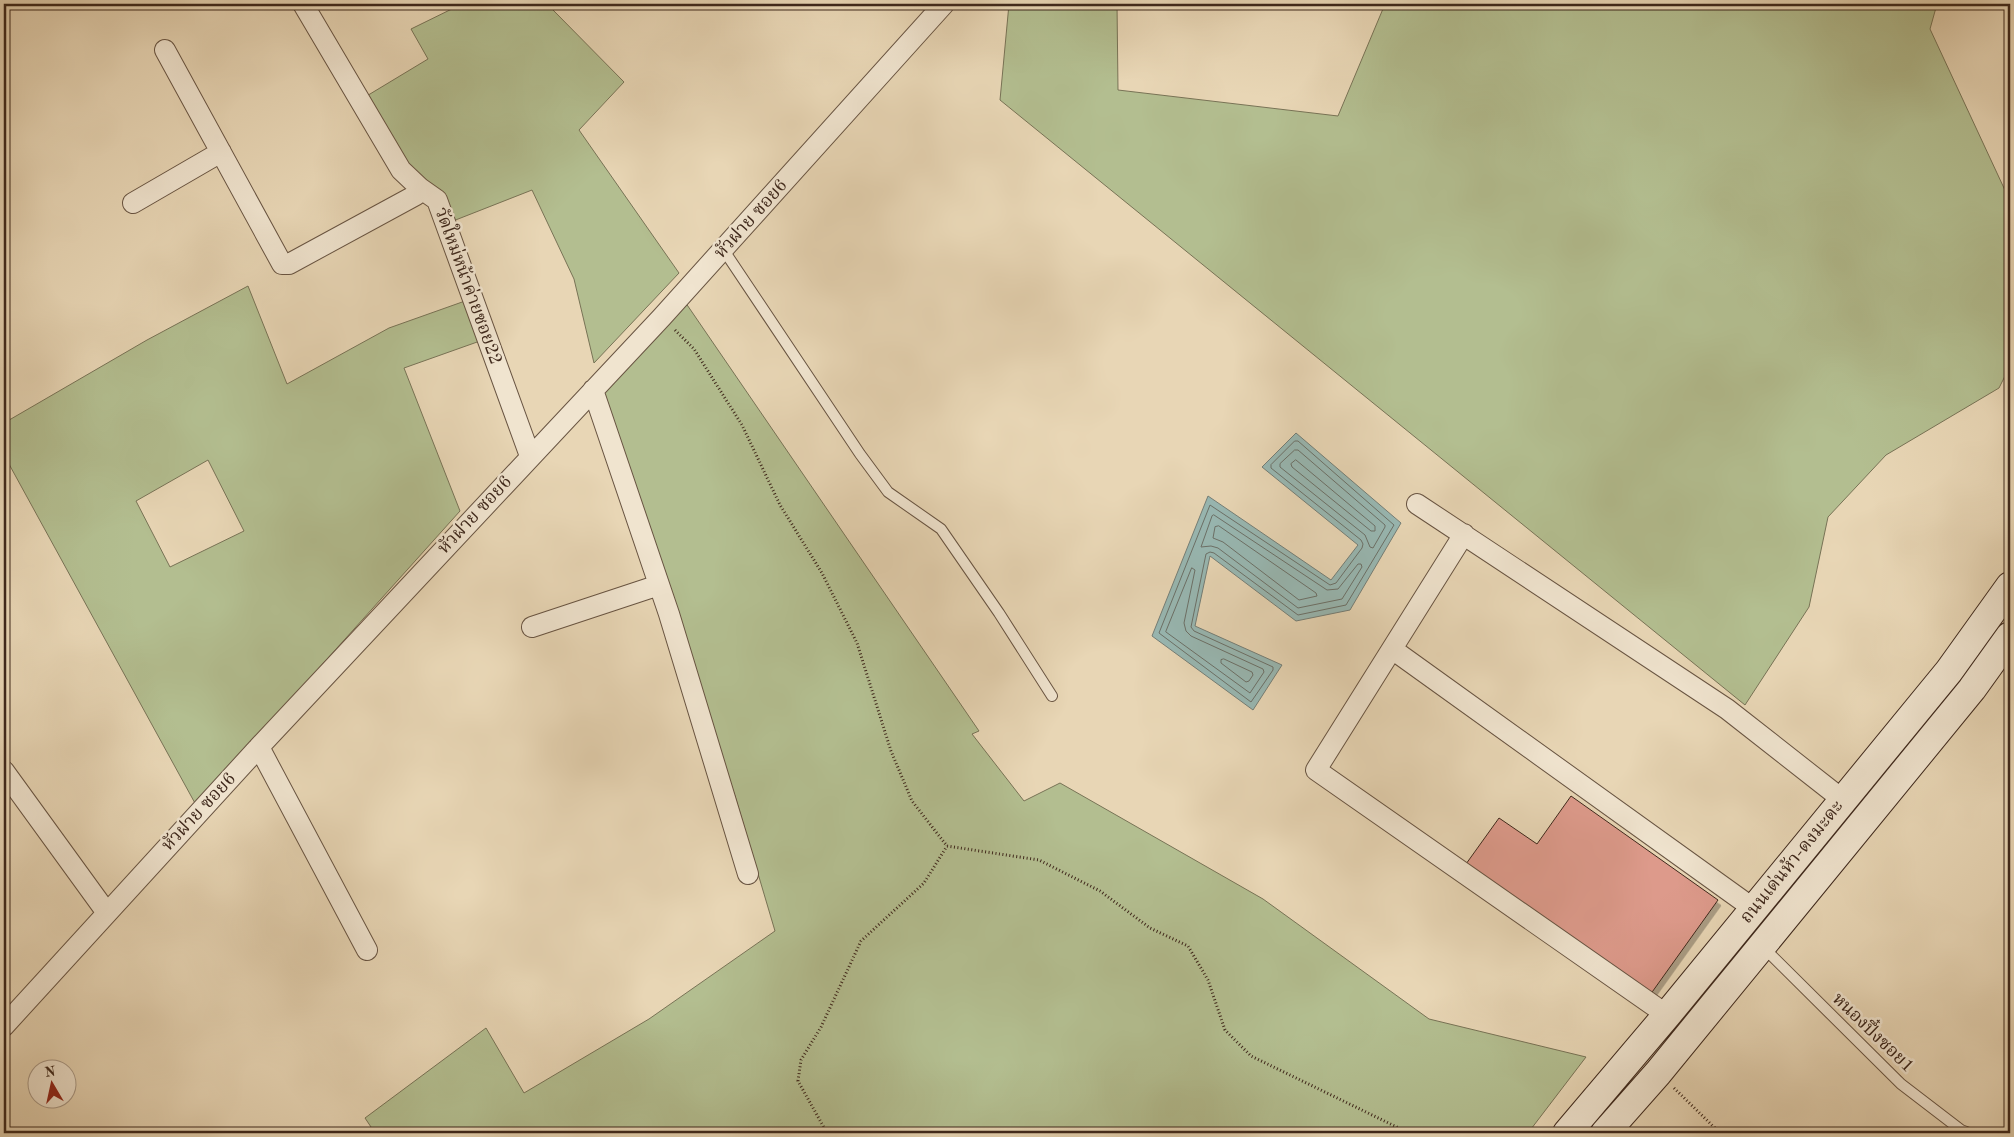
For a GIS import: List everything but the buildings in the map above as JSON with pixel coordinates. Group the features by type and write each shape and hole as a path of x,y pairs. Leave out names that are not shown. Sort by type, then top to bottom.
{"main road":[{"name":"ถนนเด่นห้า-ดงมะดะ","path":"1567,1133 1668,1015 1949,671 2010,586"},
{"name":"ถนนเด่นห้า-ดงมะดะ","path":"1605,1133 1658,1073 1972,689 2010,636"},
{"path":"1772,887 1795,905"}],"street":[{"name":"วัดใหม่หน้าค่ายซอย22","path":"303,4 401,170 420,188 437,200 530,456"},
{"name":"หัวฝาย ซอย6","path":"4,1026 259,747 662,317 944,4"},
{"path":"165,50 282,264 285,265 416,195 420,188"},
{"path":"133,203 221,152"},
{"path":"593,390 659,585 748,874"},
{"path":"1417,504 1727,709 1843,800"},
{"path":"1464,534 1316,770 1668,1015"},
{"path":"532,627 659,585"},
{"path":"1392,649 1754,909"},
{"path":"259,747 367,950"},
{"path":"4,771 107,913"}],"lane":[{"path":"723,249 888,492 941,529 999,613 1052,696"},
{"name":"หนองปึ๋งซอย1","path":"1761,946 1901,1084 1961,1130 1969,1133"}],"path":[{"path":"662,317 694,349 742,425 780,505 822,573 857,644 891,751 912,800 947,846 1039,860 1100,891 1150,928 1188,946 1208,980 1225,1030 1251,1056 1409,1133"},
{"path":"827,1133 798,1081 801,1060 821,1027 861,940 924,883 947,846"},
{"path":"1658,1073 1720,1133"}],"green space":[{"path":"462,4 556,4 553,10 624,82 579,130 679,273 594,363 574,279 532,190 453,221 403,164 365,97 428,59 411,29"},
{"path":"1009,4 1117,4 1118,90 1338,116 1385,4 1937,4 1930,29 2010,201 2010,366 1999,388 1886,455 1828,517 1809,607 1745,705 1000,100"},
{"path":"248,286 287,384 389,328 465,301 480,341 404,368 460,511 196,805 4,455 4,423 147,340","holes":["208,460 244,531 170,567 136,501"]},
{"path":"681,296 979,731 972,734 1024,801 1060,783 1263,899 1429,1019 1586,1057 1528,1133 375,1133 365,1118 486,1028 524,1093 649,1019 775,931 735,796 593,390"}],"water":[{"path":"1296,433 1401,523 1350,610 1296,621 1210,556 1195,626 1282,665 1253,710 1152,636 1208,496 1331,580 1358,545 1262,467"}]}
